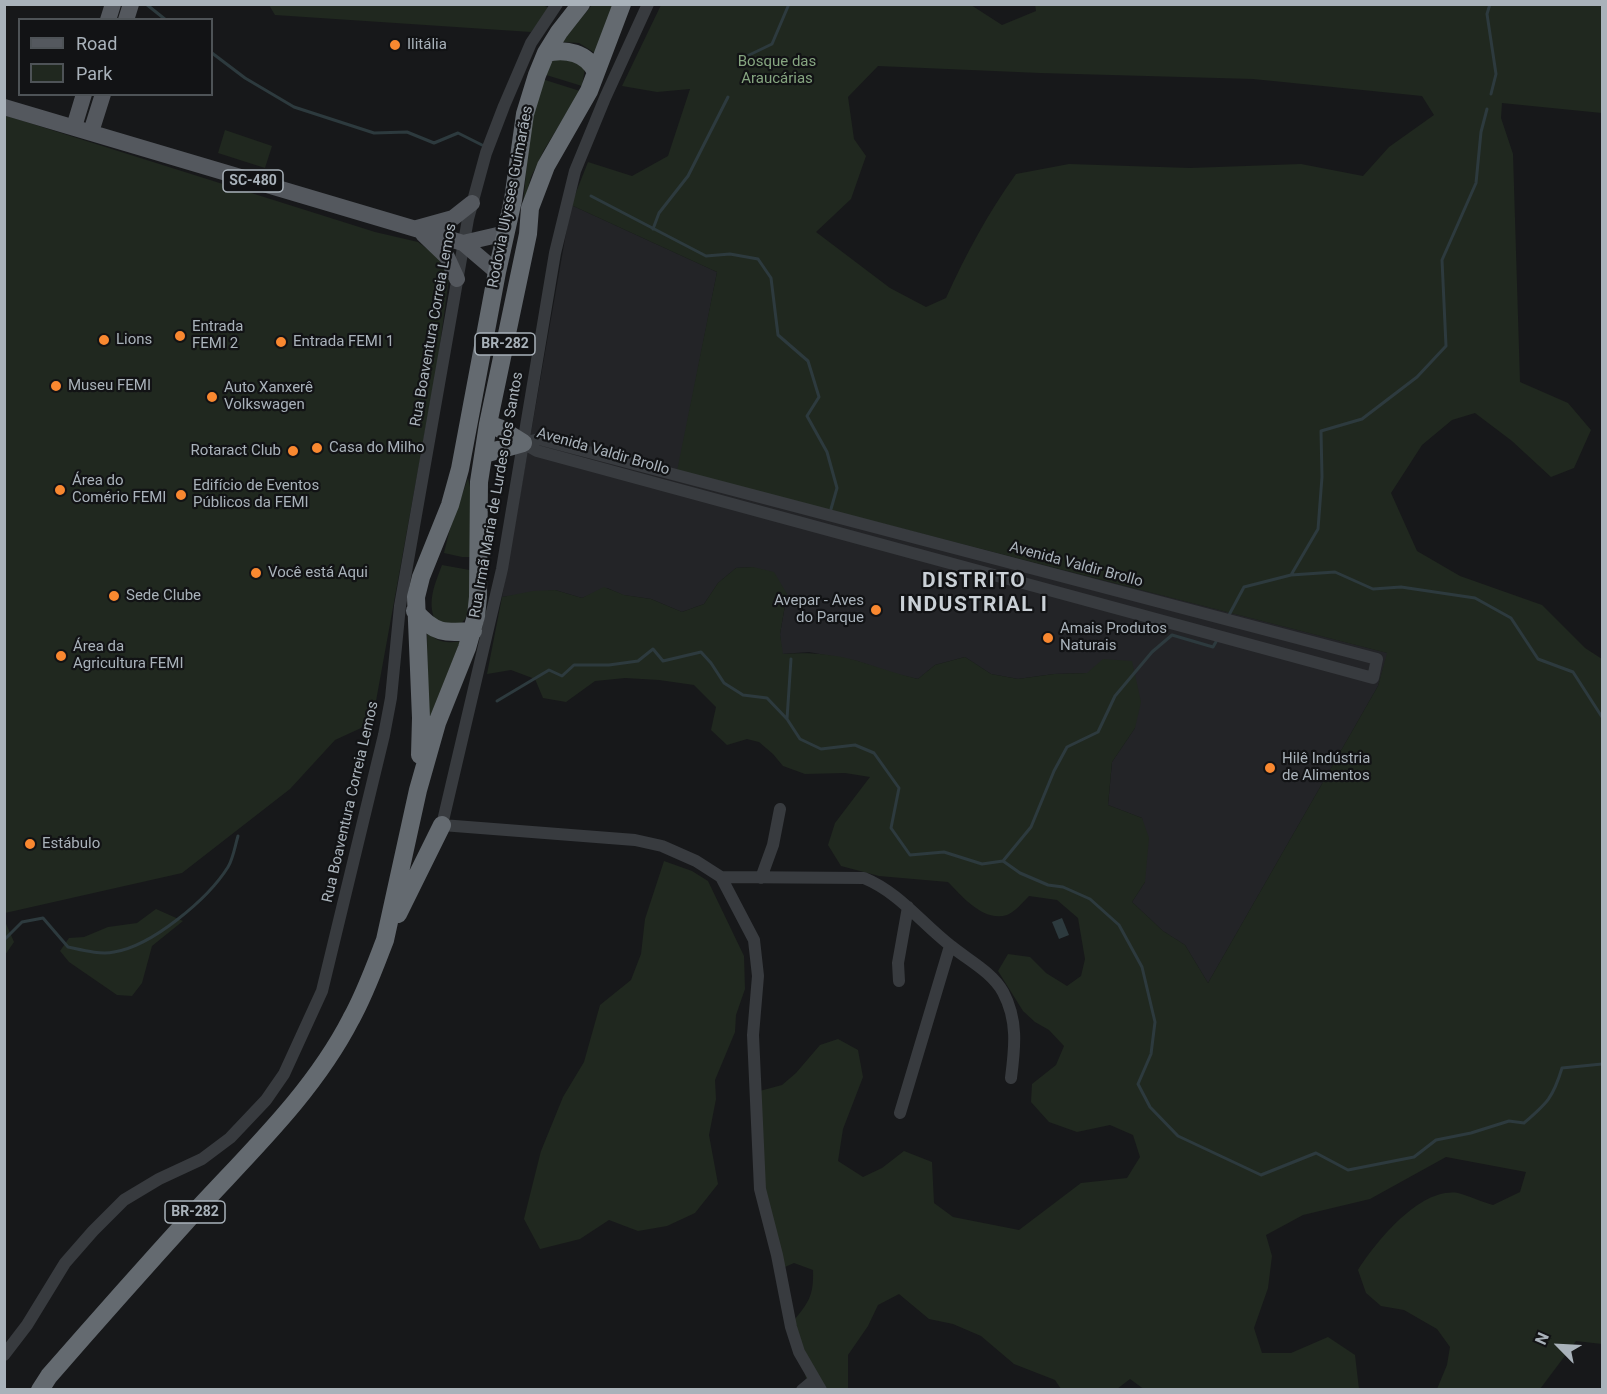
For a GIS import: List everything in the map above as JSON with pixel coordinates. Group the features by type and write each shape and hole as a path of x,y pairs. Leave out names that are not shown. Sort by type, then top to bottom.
{"highway":[{"name":"Rodovia Ulysses Guimarães","path":"418,790 421,718 416,597 421,577 450,505 460,469 513,200 525,114 546,53 581,4"},
{"name":"Rodovia Ulysses Guimarães","path":"40,1389 124,1289 266,1135 306,1088 351,1021 385,940 418,790 437,723 473,631 478,597 479,482 488,424 528,234 530,208 546,166 589,91 622,4"},
{"path":"546,53 562,50 578,54 592,64 596,72"},
{"path":"488,424 523,443"},
{"path":"484,453 523,443"},
{"path":"415,612 436,630 473,631"},
{"path":"385,940 442,825"}],"main road":[{"path":"74,127 83,96"},
{"path":"91,132 102,96"},
{"name":"SC-480","path":"4,107 463,243 497,272"},
{"path":"416,228 438,224 453,218 472,203"},
{"path":"416,228 447,257 457,279"},
{"path":"463,243 506,233"}],"street":[{"name":"Rua Boaventura Correia Lemos","path":"4,1355 27,1325 65,1263 124,1200 159,1179 202,1159 230,1138 266,1100 284,1074 322,991 384,735 391,698 400,606 463,243 472,203 486,153 531,43 557,4"},
{"name":"Rua Irmã Maria de Lurdes dos Santos","path":"442,825 502,569 555,253 575,171 648,4"},
{"name":"Avenida Valdir Brollo","path":"539,439 1377,659 1373,678 537,451 523,443 539,439"},
{"path":"760,878 773,845 780,809"},
{"path":"442,825 635,840 662,846 696,861 721,877 754,940 758,976 753,1035 760,1189 777,1255 790,1327 799,1352 818,1385 802,1389"},
{"path":"721,877 864,878 896,895 950,946 987,973 1002,991 1014,1021 1015,1047 1011,1078"},
{"path":"899,981 898,963 908,907"},
{"path":"900,1113 950,946"}],"shaded area":[{"path":"571,205 717,272 678,471 1388,653 1378,686 1208,983 1185,945 1163,931 1132,902 1145,882 1142,818 1108,805 1112,762 1135,728 1087,673 1054,674 1018,679 991,674 965,657 935,665 918,679 857,661 809,652 782,654 780,634 787,594 753,567 736,568 718,583 704,604 682,612 651,599 623,595 607,588 582,598 555,590 502,597"},
{"path":"1062,918 1069,935 1059,939 1052,922"}],"green space":[{"path":"539,4 550,8 531,32 275,15 269,5"},
{"name":"Bosque das Araucárias","path":"1035,4 1602,5 1602,113 1502,103 1501,118 1513,154 1520,382 1568,403 1591,430 1574,468 1551,477 1512,441 1475,413 1452,420 1422,445 1391,493 1417,551 1460,576 1542,605 1585,648 1602,659 1602,1344 1576,1341 1540,1389 1437,1389 1447,1365 1450,1347 1437,1329 1404,1310 1381,1306 1366,1293 1358,1270 1376,1245 1414,1207 1444,1193 1458,1193 1493,1205 1520,1192 1526,1172 1446,1157 1370,1199 1303,1215 1266,1235 1272,1256 1268,1288 1254,1328 1262,1353 1291,1353 1328,1337 1355,1355 1359,1389 1145,1390 1130,1379 1117,1389 1061,1389 1055,1380 1014,1364 981,1336 953,1324 929,1319 899,1294 878,1305 868,1326 848,1355 848,1389 816,1389 806,1378 792,1323 809,1299 813,1270 794,1263 778,1270 760,1203 756,1092 782,1085 796,1073 820,1045 838,1039 858,1050 863,1077 843,1129 838,1161 863,1177 882,1168 904,1151 932,1162 934,1203 953,1217 1019,1230 1081,1183 1127,1178 1140,1157 1133,1135 1110,1125 1077,1132 1049,1122 1031,1102 1032,1084 1056,1065 1064,1046 1049,1030 1035,1022 1023,1011 998,971 1008,954 1030,957 1046,973 1067,986 1081,976 1085,959 1078,918 1057,900 1029,896 1010,914 990,915 974,907 948,882 879,876 841,866 828,845 835,823 870,777 845,773 805,774 783,766 759,742 747,739 727,745 711,730 716,707 694,685 625,678 595,681 566,702 543,698 535,679 511,670 487,674 502,597 533,591 555,590 582,598 604,587 624,595 651,599 682,612 704,604 718,583 736,568 753,567 774,572 787,594 780,634 783,654 811,653 840,657 918,679 935,665 965,657 991,674 1018,679 1054,674 1087,673 1103,659 1132,661 1141,702 1135,728 1112,762 1108,805 1142,818 1149,838 1145,882 1132,902 1163,931 1185,945 1208,983 1378,686 1387,653 677,471 717,272 571,205 588,162 632,176 668,156 690,89 657,92 622,86 661,5 971,5 1002,25 1036,11","holes":["878,66 1253,79 1422,96 1434,115 1389,147 1363,176 1301,164 1190,168 1069,164 1016,174 978,234 946,298 926,307 890,288 816,232 851,199 866,156 854,139 848,97"]},
{"path":"592,5 613,5 598,55 579,43 562,42"},
{"path":"563,56 585,68 582,86 543,74 551,62"},
{"path":"542,79 580,91 544,150 531,177 523,206 530,128"},
{"path":"4,115 375,232 418,242 438,257 449,278 438,360 372,723 335,740 290,789 182,873 5,913"},
{"path":"225,130 272,146 265,168 218,153"},
{"path":"468,478 473,501 476,557 444,553"},
{"path":"442,565 475,571 468,612 460,624 454,626 435,620 433,613 433,592"},
{"path":"427,630 434,638 443,642 464,641 428,738"},
{"path":"664,861 692,871 708,881 744,956 745,989 736,1015 735,1032 715,1080 716,1099 709,1135 718,1184 695,1213 667,1226 638,1231 609,1220 580,1239 540,1249 524,1219 541,1151 563,1097 584,1062 600,1005 631,980 641,954 645,919"},
{"path":"156,909 183,921 152,946 142,983 132,996 117,995 69,962 60,951 69,938 84,937 108,927 137,923"},
{"path":"4,919 14,942 5,955 4,955"}],"waterway":[{"path":"146,4 164,18"},
{"path":"742,60 772,44 789,4"},
{"path":"1490,4 1487,14 1496,74 1491,94"},
{"path":"213,54 245,78 294,107 374,133 407,132 434,143 458,133 482,145"},
{"path":"653,229 659,213 688,176 728,97"},
{"path":"1229,615 1244,587 1291,575 1318,529 1322,477 1321,431 1362,419 1417,377 1446,346 1442,260 1476,183 1481,132 1487,109"},
{"path":"591,196 706,256 730,254 758,259 771,278 778,335 808,361 819,397 807,416 827,452 837,488 831,509"},
{"path":"1291,575 1335,572 1373,589 1401,587 1475,598 1511,618 1538,659 1573,672 1602,717"},
{"path":"1003,861 1031,827 1054,771 1067,747 1098,732 1115,696 1152,652 1172,635 1213,647 1217,640"},
{"path":"497,701 549,670 562,676 574,665 609,665 638,661 653,649 663,661 701,652 724,683 743,695 767,698 787,719 800,739 821,749 855,745 874,753 899,788 891,828 910,855 944,852 982,864 1003,861 1020,873 1048,885 1063,887 1090,899 1119,925 1142,967 1155,1022 1151,1054 1138,1084 1150,1107 1178,1136 1261,1175 1316,1153 1348,1170 1414,1157 1436,1140 1471,1133 1509,1121 1524,1123 1548,1099 1556,1086 1562,1068 1602,1064"},
{"path":"787,719 791,659"},
{"path":"4,940 22,922 43,918 68,947 103,953 129,948 145,941 178,919 219,880 233,856 238,836"}],"place":[{"name":"Ilitália","path":"395,45"},
{"name":"Entrada FEMI 2","path":"180,336"},
{"name":"Lions","path":"104,340"},
{"name":"Entrada FEMI 1","path":"281,342"},
{"name":"Museu FEMI","path":"56,386"},
{"name":"Auto Xanxerê Volkswagen","path":"212,397"},
{"name":"Casa do Milho","path":"317,448"},
{"name":"Rotaract Club","path":"293,451"},
{"name":"Área do Comério FEMI","path":"60,490"},
{"name":"Edifício de Eventos Públicos da FEMI","path":"181,495"},
{"name":"Você está Aqui","path":"256,573"},
{"name":"Sede Clube","path":"114,596"},
{"name":"Avepar - Aves do Parque","path":"876,610"},
{"name":"Amais Produtos Naturais","path":"1048,638"},
{"name":"Área da Agricultura FEMI","path":"61,656"},
{"name":"Hilê Indústria de Alimentos","path":"1270,768"},
{"name":"Estábulo","path":"30,844"}],"district":[{"name":"DISTRITO INDUSTRIAL I","path":"974,594"}]}
